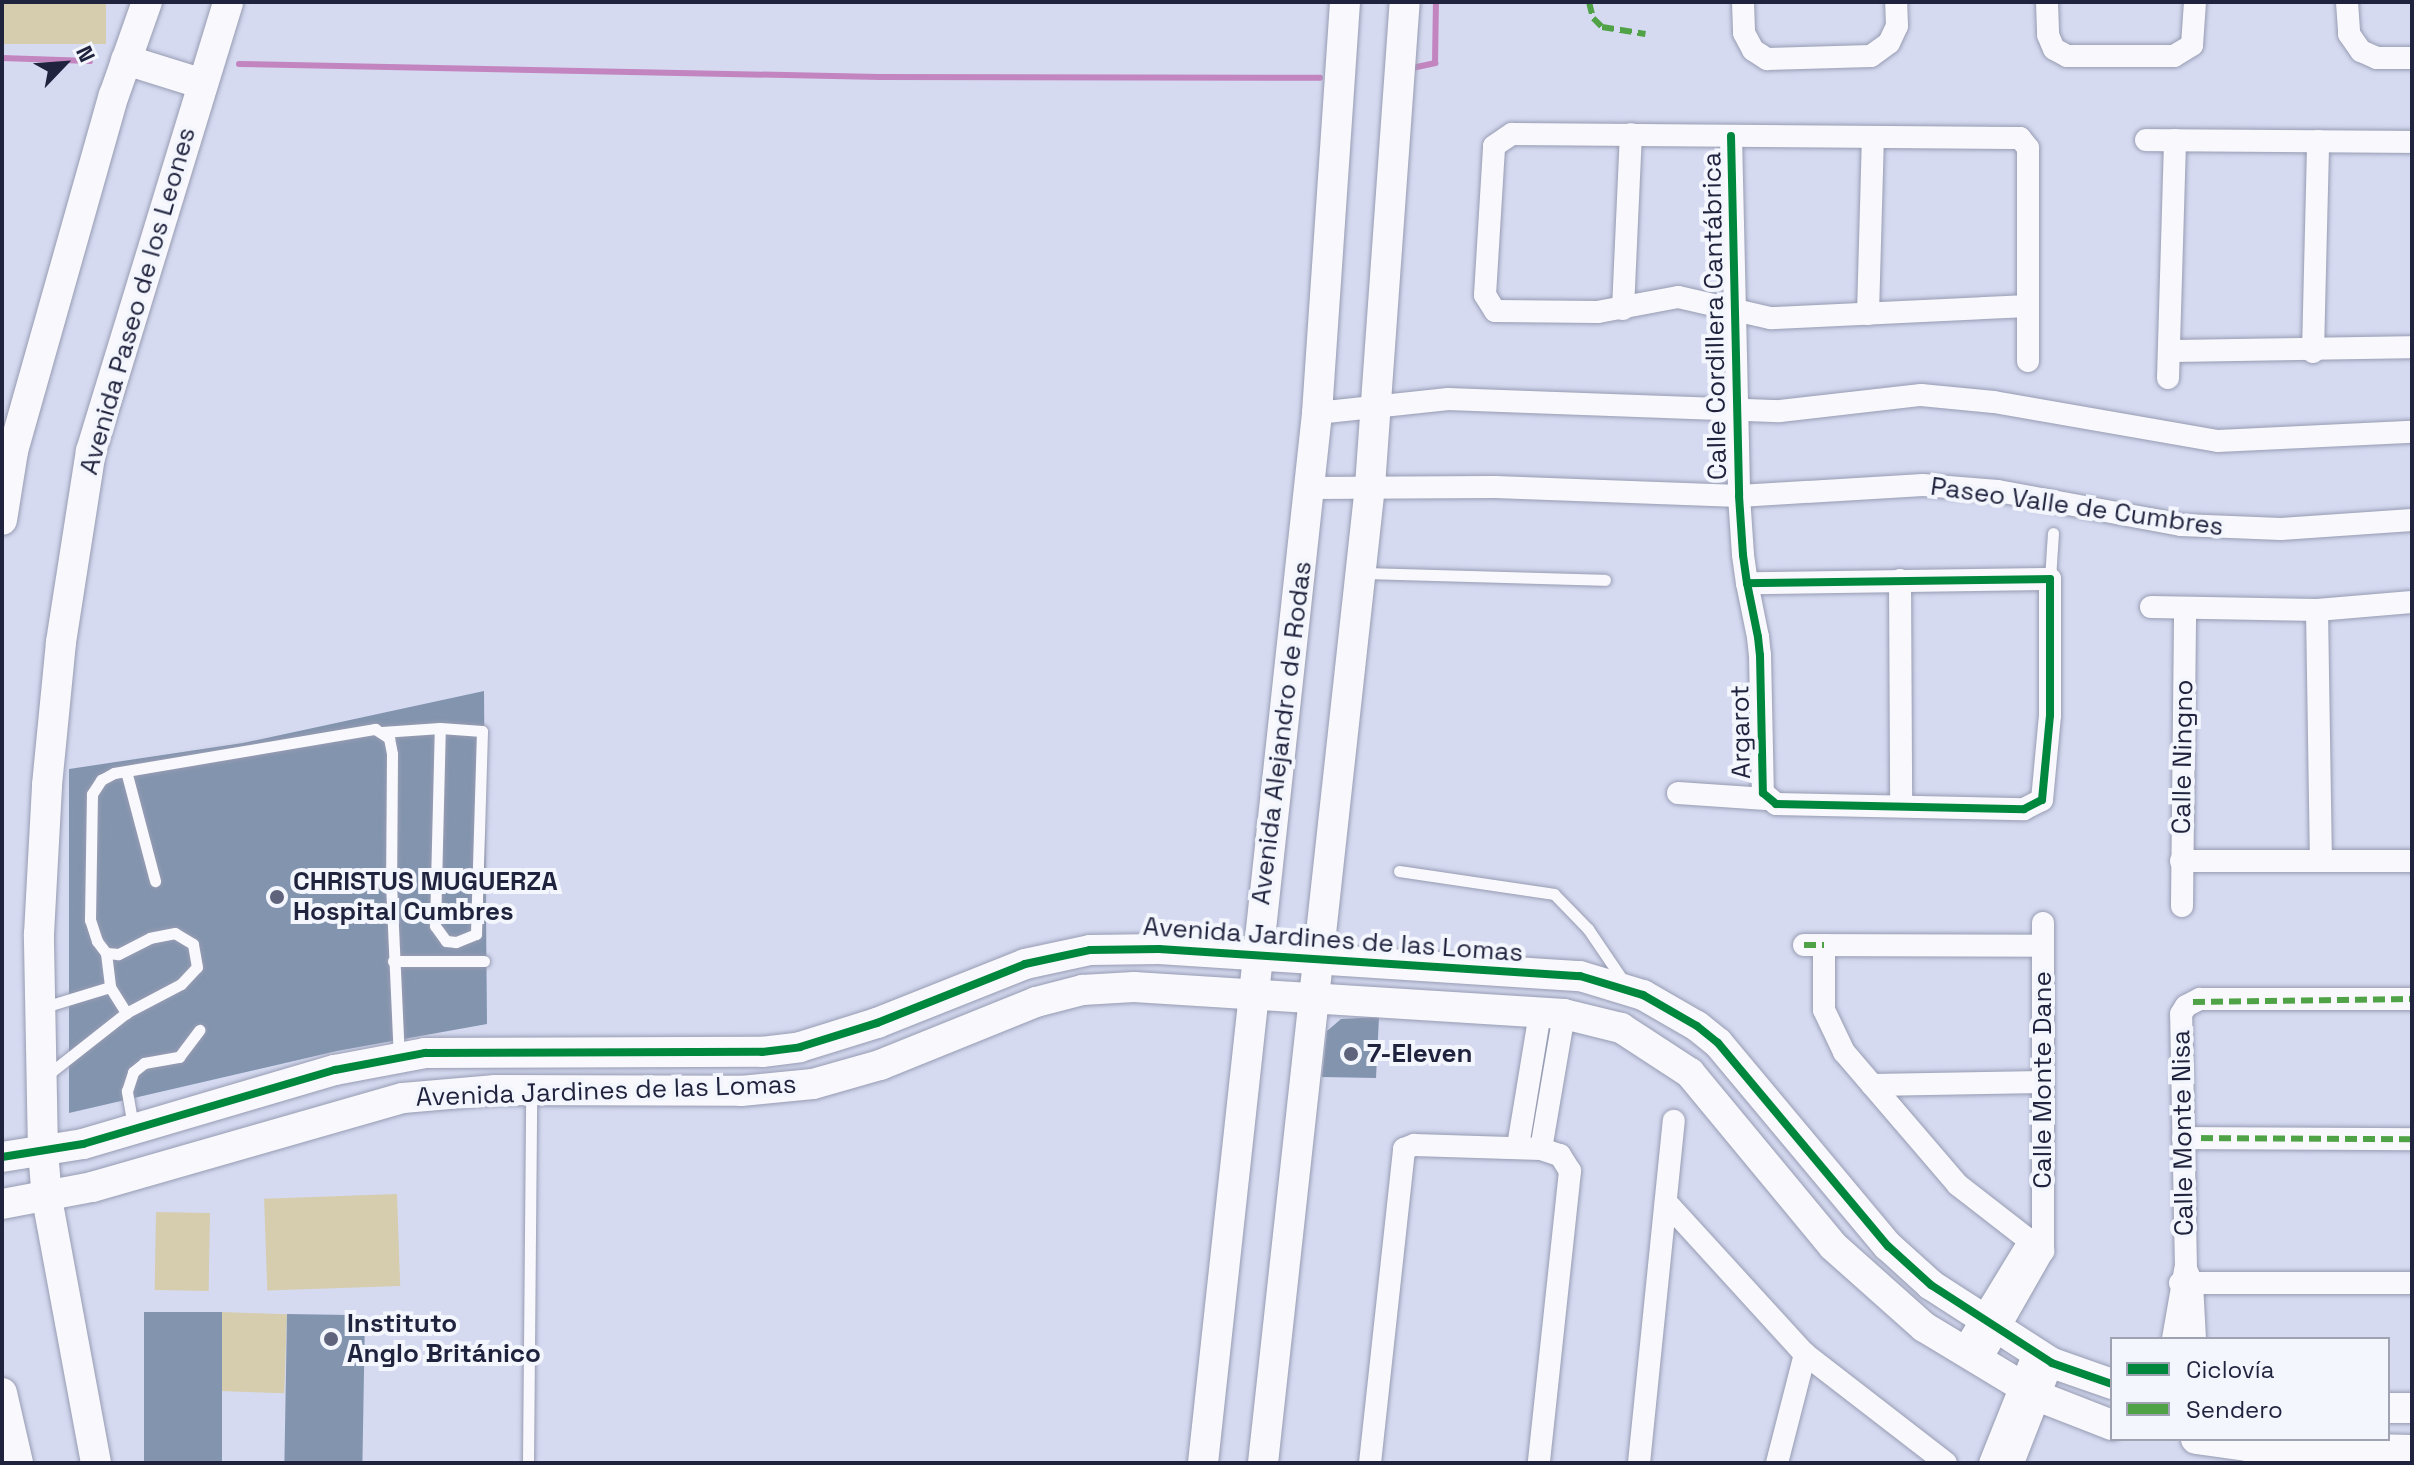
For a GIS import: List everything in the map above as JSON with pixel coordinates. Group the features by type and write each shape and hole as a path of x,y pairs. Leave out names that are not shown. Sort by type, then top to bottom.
{"street":[{"path":"2,520 13,451 126,60 147,2"},
{"name":"Avenida Paseo de los Leones","path":"96,1463 47,1199 43,1151 39,934 49,769 61,642 91,451 200,83 228,2"},
{"name":"Avenida Alejandro de Rodas","path":"1203,1463 1251,995 1317,413 1345,2"},
{"path":"1263,1463 1370,486 1405,2"},
{"path":"1743,2 1744,33 1753,50 1767,59 1871,56 1889,43 1897,26 1896,2"},
{"path":"2047,2 2054,49 2067,56 2174,56 2192,45 2195,2"},
{"path":"2347,2 2349,34 2361,51 2377,58 2412,58"},
{"path":"126,60 200,83"},
{"path":"2028,306 1770,318 1732,312 1678,297 1623,309 1503,313 1490,308 1485,295 1492,158 1499,138 1512,134 2024,141 2028,306 2028,361"},
{"path":"1623,309 1631,134"},
{"name":"Calle Cordillera Cantábrica","path":"1731,136 1732,312 1739,496"},
{"path":"1868,314 1873,137"},
{"path":"2146,140 2412,142"},
{"path":"2168,378 2175,140"},
{"path":"2313,352 2318,141"},
{"path":"2170,351 2313,352 2412,347"},
{"path":"1317,413 1377,405 1462,400 1735,412 1921,395 1994,402 2218,441 2412,432"},
{"name":"Paseo Valle de Cumbres","path":"1309,488 1370,486 1739,496 1967,486 2181,525 2281,529 2412,520"},
{"name":"Argarot","path":"1739,496 1747,583 1760,655 1761,785 1766,799 1776,804 2029,808 2042,800 2046,783 2050,579"},
{"path":"1747,583 2050,579"},
{"path":"1900,580 1901,806"},
{"path":"2151,607 2317,610 2412,602"},
{"name":"Calle Ningno","path":"2185,610 2181,861 2412,861"},
{"path":"2317,610 2321,860"},
{"path":"1678,793 1766,799"},
{"path":"2181,861 2182,906"},
{"name":"Calle Monte Dane","path":"1872,1085 1827,1022 1814,945 2043,935 2037,1244 1970,1357"},
{"name":"Avenida Jardines de las Lomas","path":"2,1157 134,1130 335,1070 399,1057 486,1049 762,1052 837,1038 1059,955 1121,947 1580,976 1628,990 1676,1012 1718,1043 1888,1246 1990,1327 2043,1358 2110,1383"},
{"name":"Avenida Jardines de las Lomas","path":"2,1204 47,1199 368,1104 445,1093 778,1089 880,1065 1036,1002 1082,990 1134,987 1552,1014 1621,1028 1690,1073 1833,1246 1879,1292 1970,1357 2029,1391 2110,1424"},
{"name":"Calle Monte Nisa","path":"2195,1337 2186,1278 2181,1014 2193,1002 2412,999"},
{"path":"1530,1148 1552,1014"},
{"path":"1690,1073 1718,1043"},
{"path":"1872,1085 2042,1082"},
{"path":"1872,1085 1958,1185 2037,1244"},
{"path":"1639,1463 1674,1121"},
{"path":"2183,1138 2412,1139"},
{"path":"1370,1463 1404,1149 1530,1148 1560,1155 1570,1171 1539,1463"},
{"path":"1666,1202 1805,1354 1946,1463"},
{"path":"2186,1278 2412,1283"},
{"name":"Calle Monte Nisa","path":"2173,1337 2186,1278"},
{"path":"1777,1463 1805,1354"},
{"path":"1990,1463 2043,1358"},
{"path":"2013,1463 2029,1391"},
{"path":"2,1393 18,1463"},
{"path":"2390,1408 2412,1408"},
{"path":"2211,1441 2247,1446 2412,1450"}],"lane":[{"path":"2050,579 2053,533"},
{"path":"1361,573 1605,580"},
{"path":"126,1013 110,987 106,953 90,920 92,794 101,780 126,771 382,732 440,728 482,731 476,934 456,942 446,941 435,926 440,728"},
{"path":"382,732 392,754 393,961 399,1057"},
{"path":"126,771 155,881"},
{"path":"1399,871 1554,894 1588,929 1628,990"},
{"path":"42,1079 126,1013 191,977 196,952 188,939 169,932 118,954 106,953"},
{"path":"393,961 484,961"},
{"path":"41,1008 110,987"},
{"path":"134,1130 127,1091 133,1072 144,1063 179,1057 199,1030"},
{"path":"528,1463 531,1090"}],"shaded area":[{"path":"2,2 106,2 106,44 2,44"},
{"path":"397,1194 400,1286 267,1291 264,1199"},
{"path":"156,1212 210,1213 209,1291 155,1290"},
{"path":"222,1312 287,1314 284,1393 219,1391"}],"building":[{"name":"CHRISTUS MUGUERZA Hospital Cumbres","path":"484,691 487,1024 337,1051 69,1113 69,769 243,743"},
{"name":"7-Eleven","path":"1379,1017 1376,1078 1322,1077 1327,1031 1341,1019"},
{"path":"144,1312 222,1312 222,1463 144,1463"},
{"path":"287,1314 365,1315 362,1463 284,1463"}],"waterway":[{"path":"1412,68 1435,63 1436,2"},
{"path":"2,58 90,61"},
{"path":"239,64 880,77 1320,78"}],"marked path":[{"path":"1589,2 1593,18 1602,27 1645,34"},
{"path":"1804,945 1824,945"},
{"path":"2193,1002 2412,999"},
{"path":"2183,1138 2412,1139"}],"cycle path":[{"path":"1731,136 1739,496 1743,555 1747,583 1758,637 1760,655 1763,793 1776,804 2024,809 2042,800 2050,715 2050,579 1747,583"},
{"path":"2,1157 83,1144 335,1070 425,1053 762,1052 800,1047 877,1023 1025,964 1090,950 1159,949 1580,976 1643,995 1697,1026 1718,1043 1888,1246 1931,1285 2052,1363 2110,1383"}],"place":[{"name":"CHRISTUS MUGUERZA Hospital Cumbres","path":"277,897"},
{"name":"7-Eleven","path":"1351,1054"},
{"name":"Instituto Anglo Británico","path":"331,1339"}]}
